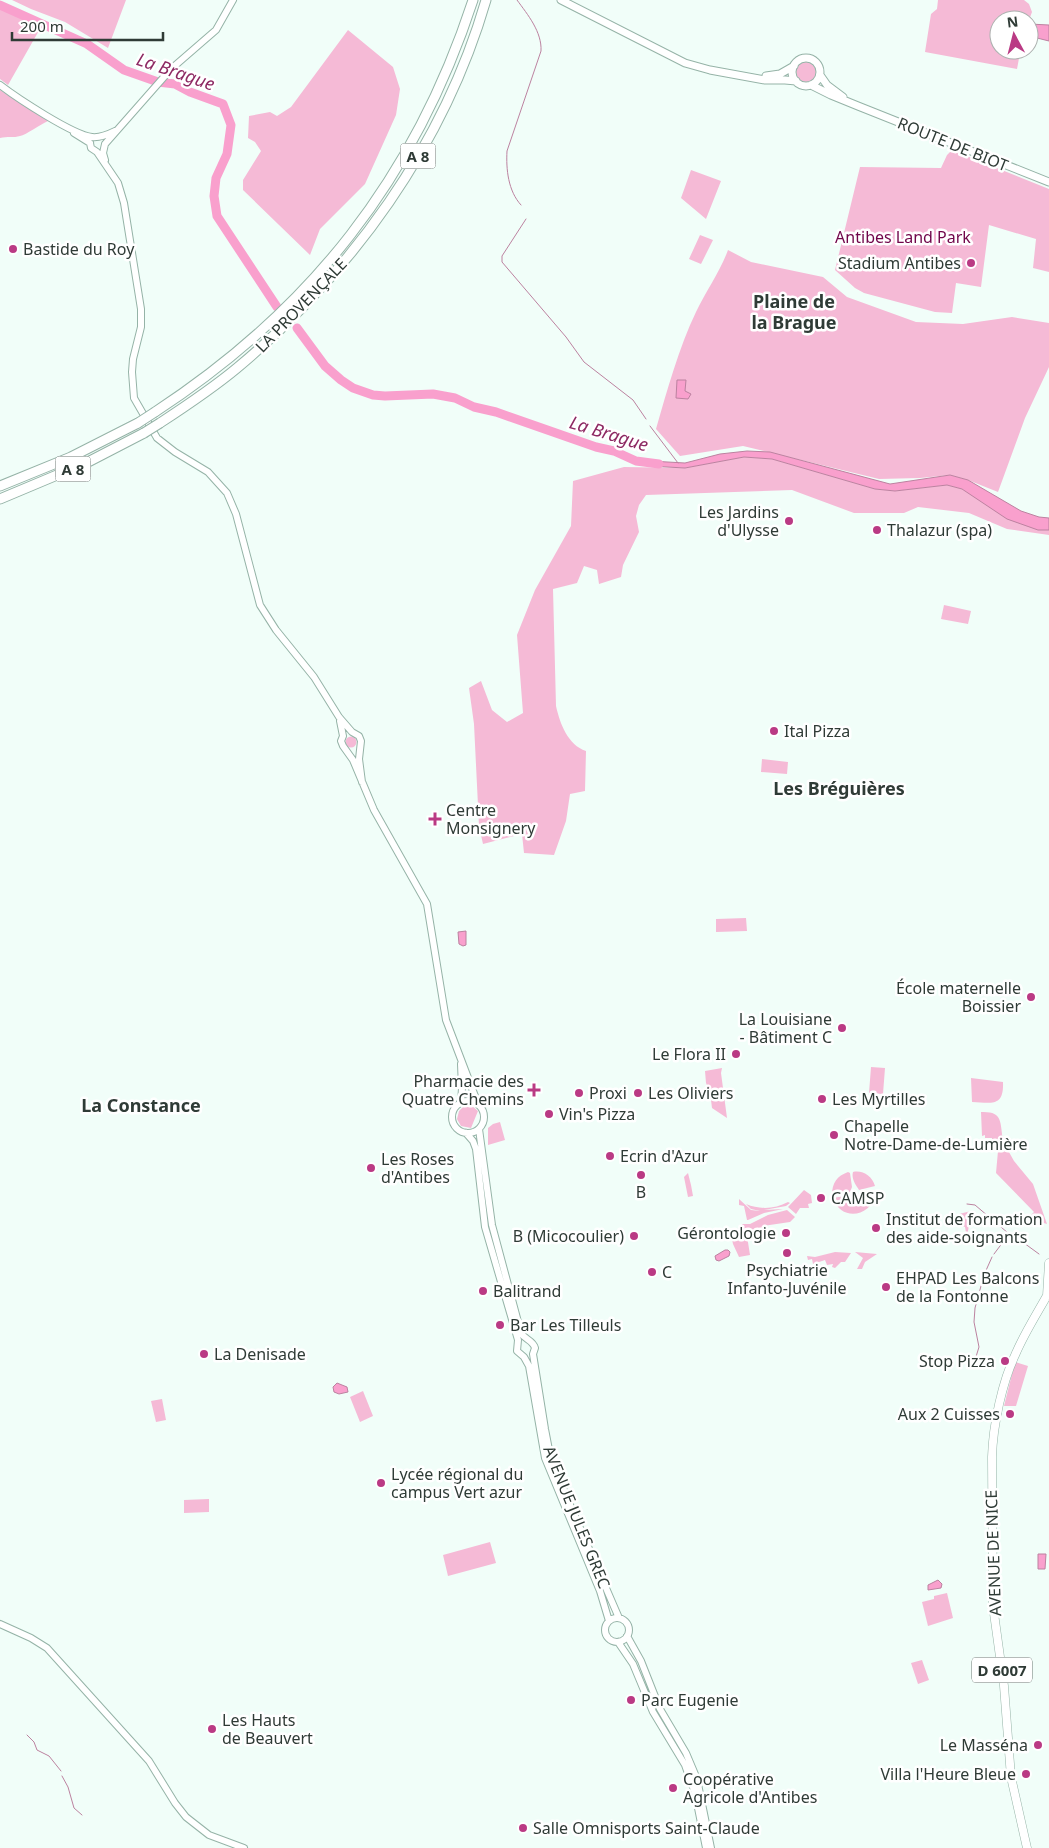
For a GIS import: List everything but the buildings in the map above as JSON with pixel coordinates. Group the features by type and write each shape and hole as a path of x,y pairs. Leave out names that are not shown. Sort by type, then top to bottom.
{"highway":[{"name":"LA PROVENÇALE","path":"0,486 88,449 155,412 200,382 270,324 307,286 359,225 399,166 442,82 455,52 473,0"},
{"name":"LA PROVENÇALE","path":"0,499 88,462 160,423 236,369 278,332 316,294 343,264 381,214 421,151 454,86 486,0"}],"main road":[{"path":"561,0 685,63 710,70 765,80 796,81 803,85 815,82 820,75"},
{"path":"638,39 669,53 695,61 758,75 773,76 780,74 794,66 799,60 811,59 818,64 820,75 837,93 858,106"},
{"path":"794,66 792,74 796,81"},
{"path":"811,84 858,106"},
{"name":"ROUTE DE BIOT","path":"858,106 1049,182"},
{"name":"D 6007","path":"1049,1265 1049,1271"},
{"name":"AVENUE DE NICE","path":"1026,1848 1011,1777 1005,1692 993,1606 992,1457 994,1433 1008,1374 1016,1352 1048,1294 1049,1265"}],"street":[{"path":"102,149 171,69 216,30 233,0"},
{"path":"0,85 65,126 90,144 91,148 102,149"},
{"path":"65,126 104,140 102,149 108,168 123,195 141,309 141,327 133,359 134,398 157,438 208,472 227,493 236,514 260,605 266,617 314,677 339,717 352,732 358,734 361,738 359,748 362,782"},
{"path":"90,144 98,137 118,130"},
{"path":"339,717 343,736 342,744 353,760 374,810 427,904 446,1020 485,1118 476,1132 466,1133"},
{"path":"343,736 352,732"},
{"path":"347,750 352,751 359,748"},
{"path":"461,1060 461,1103"},
{"path":"478,1104 469,1101 461,1103 454,1109 452,1118 457,1128 466,1133 473,1141 476,1149 485,1227 518,1344 517,1351 524,1357 531,1356 534,1345 521,1334 492,1225 479,1129"},
{"path":"518,1344 527,1340"},
{"name":"AVENUE JULES GREC","path":"533,1354 544,1429 550,1455 619,1618"},
{"name":"AVENUE JULES GREC","path":"524,1357 529,1366 545,1458 600,1591 608,1621"},
{"path":"627,1636 618,1642 610,1641 604,1629 608,1621 619,1618 624,1620 628,1626 627,1636 641,1661 660,1709 686,1753 697,1780 711,1848"},
{"path":"0,1624 31,1638 47,1648 145,1756 175,1803 194,1825 214,1838 244,1848"},
{"path":"618,1642 633,1664 653,1712 685,1765 695,1794 706,1848"}],"green space":[{"path":"12,0 126,0 108,48 65,22"},
{"path":"938,0 1024,0 1029,4 1031,10 989,10 989,60 1019,60 1017,69 925,52 931,14 937,9"},
{"path":"0,7 41,27 8,85 0,79"},
{"path":"348,30 393,67 400,89 396,115 365,184 320,229 310,255 243,190 243,180 261,151 255,142 248,138 249,116 270,112 277,116 291,107"},
{"path":"806,62 813,65 816,72 813,79 806,82 799,79 796,72 799,65"},
{"path":"0,90 48,121 23,135 0,138"},
{"name":"Antibes Land Park","path":"952,150 1049,189 1049,272 1033,268 1036,239 989,225 981,287 956,283 952,313 935,312 864,293 855,288 835,270 860,167 941,168 947,155"},
{"path":"691,170 721,181 706,219 681,198"},
{"path":"700,235 713,240 701,264 689,259"},
{"path":"728,250 751,262 823,277 847,297 916,322 963,324 1012,317 1049,323 1049,367 1025,418 998,492 950,475 879,479 743,446 680,456 656,429 684,340 696,312"},
{"path":"744,457 772,459 875,489 895,491 947,485 962,489 1038,530 1049,530 1049,535 1007,529 969,513 918,507 904,513 854,513 792,490 646,495 639,505 636,516 639,532 623,565 621,577 599,584 597,570 584,566 577,583 553,589 556,706 560,720 570,739 574,744 586,751 585,791 570,794 566,821 554,855 524,853 522,834 483,844 479,826 474,724 469,688 481,681 492,710 507,722 523,713 517,635 535,590 571,526 573,481 624,467 685,468"},
{"path":"944,605 971,611 968,624 941,619"},
{"path":"351,736 357,742 351,748 345,742"},
{"path":"762,759 788,762 787,774 761,772"},
{"path":"746,918 747,931 716,932 716,919"},
{"path":"871,1067 885,1068 883,1094 869,1093"},
{"path":"722,1068 727,1118 712,1108 710,1092 706,1083 705,1071"},
{"path":"971,1078 1003,1082 1003,1090 999,1100 991,1103 972,1102"},
{"path":"464,1106 472,1106 478,1111 471,1128 461,1126 457,1119 459,1111"},
{"path":"981,1112 993,1113 997,1116 1001,1123 1003,1140 992,1142 992,1138 985,1138 985,1135 982,1136"},
{"path":"500,1122 505,1140 488,1145 488,1128"},
{"path":"1005,1145 1014,1161 1033,1184 1047,1224 1037,1221 1031,1215 1034,1212 996,1173 998,1151 987,1149"},
{"path":"848,1172 850,1173 852,1187 850,1192 832,1195 836,1180"},
{"path":"853,1172 867,1174 875,1186 859,1190 853,1179"},
{"path":"688,1173 693,1196 688,1197 684,1177"},
{"path":"804,1190 811,1195 812,1203 808,1204 809,1208 800,1208 796,1214 788,1207"},
{"path":"874,1191 876,1194 873,1202 868,1208 856,1214 842,1211 833,1198 849,1195 853,1203 859,1202 859,1200 863,1199 862,1193"},
{"path":"739,1199 751,1210 760,1211 751,1209 746,1204 767,1208 790,1203 786,1206 764,1210 783,1209 764,1213 747,1220 744,1206 739,1205"},
{"path":"787,1210 795,1217 790,1222 763,1226 763,1233 747,1236 750,1255 739,1257 733,1244 730,1230 743,1228 742,1224 750,1224 768,1215"},
{"path":"971,1211 967,1238 965,1227 946,1219 947,1217"},
{"path":"835,1252 851,1253 845,1262 841,1262 835,1268 832,1267 833,1264 827,1265 825,1260 813,1264 812,1259 808,1260 807,1256 815,1257"},
{"path":"855,1252 877,1254 865,1262 862,1269 857,1269 863,1258"},
{"path":"1015,1362 1028,1366 1016,1406 1004,1406"},
{"path":"363,1391 373,1416 360,1422 350,1397"},
{"path":"162,1399 166,1420 156,1422 151,1401"},
{"path":"209,1499 209,1512 184,1513 184,1500"},
{"path":"490,1542 496,1563 448,1576 443,1555"},
{"path":"947,1593 953,1618 928,1626 922,1602 934,1599 934,1596"},
{"path":"922,1660 929,1680 918,1684 911,1663"}],"shaded area":[{"path":"1039,24 1049,25 1049,41 1039,38"},
{"path":"677,380 686,380 685,391 691,394 688,399 676,398"},
{"path":"747,451 770,452 890,484 950,475 968,480 1021,511 1049,518 1049,530 1038,530 1007,519 962,489 947,485 895,491 875,489 772,459 744,457 685,468 649,466 650,461 685,463 720,454"},
{"path":"466,931 466,945 463,946 459,944 458,932"},
{"path":"725,1250 730,1252 729,1256 719,1261 716,1260 715,1256"},
{"path":"337,1383 347,1387 348,1392 339,1394 334,1392 333,1387"},
{"path":"1038,1554 1046,1554 1045,1569 1038,1569"},
{"path":"938,1580 942,1584 941,1588 928,1590 928,1585"}],"waterway":[{"path":"517,0 537,30 541,44 541,51 507,151 509,180 513,193 521,205"},
{"name":"La Brague","path":"0,5 87,44 124,70 158,82 175,84 190,92 223,104 231,125 227,154 216,178 214,196 217,216 277,307"},
{"path":"526,219 502,256 502,262 566,337 584,362 633,400 646,419"},
{"name":"La Brague","path":"297,328 325,366 353,388 373,395 433,394 455,398 474,407 496,412 596,447 614,451 636,461 659,464"},
{"path":"650,426 678,463"},
{"path":"967,1204 975,1205 1008,1233"},
{"path":"994,1254 1009,1234 1039,1254"},
{"path":"975,1360 979,1347 974,1322 975,1308 984,1275 992,1257"},
{"path":"27,1735 34,1742 37,1750 49,1756 61,1771"},
{"path":"62,1776 68,1787 74,1808 82,1815"}],"place":[{"name":"Bastide du Roy","path":"13,249"},
{"name":"Stadium Antibes","path":"971,263"},
{"name":"Les Jardins d'Ulysse","path":"789,521"},
{"name":"Thalazur (spa)","path":"877,530"},
{"name":"Ital Pizza","path":"774,731"},
{"name":"Centre Monsignery","path":"435,819"},
{"name":"École maternelle Boissier","path":"1031,997"},
{"name":"La Louisiane - Bâtiment C","path":"842,1028"},
{"name":"Le Flora II","path":"736,1054"},
{"name":"Pharmacie des Quatre Chemins","path":"534,1090"},
{"name":"Proxi","path":"579,1093"},
{"name":"Les Oliviers","path":"638,1093"},
{"name":"Les Myrtilles","path":"822,1099"},
{"name":"Vin's Pizza","path":"549,1114"},
{"name":"Chapelle Notre-Dame-de-Lumière","path":"834,1135"},
{"name":"Ecrin d'Azur","path":"610,1156"},
{"name":"Les Roses d'Antibes","path":"371,1168"},
{"name":"B","path":"641,1175"},
{"name":"CAMSP","path":"821,1198"},
{"name":"Institut de formation des aide-soignants","path":"876,1228"},
{"name":"Gérontologie","path":"786,1233"},
{"name":"B (Micocoulier)","path":"634,1236"},
{"name":"Psychiatrie Infanto-Juvénile","path":"787,1253"},
{"name":"C","path":"652,1272"},
{"name":"EHPAD Les Balcons de la Fontonne","path":"886,1287"},
{"name":"Balitrand","path":"483,1291"},
{"name":"Bar Les Tilleuls","path":"500,1325"},
{"name":"La Denisade","path":"204,1354"},
{"name":"Stop Pizza","path":"1005,1361"},
{"name":"Aux 2 Cuisses","path":"1010,1414"},
{"name":"Lycée régional du campus Vert azur","path":"381,1483"},
{"name":"Parc Eugenie","path":"631,1700"},
{"name":"Les Hauts de Beauvert","path":"212,1729"},
{"name":"Le Masséna","path":"1038,1745"},
{"name":"Villa l'Heure Bleue","path":"1026,1774"},
{"name":"Coopérative Agricole d'Antibes","path":"673,1788"},
{"name":"Salle Omnisports Saint-Claude","path":"523,1828"}],"district":[{"name":"Plaine de la Brague","path":"794,311"},
{"name":"Les Bréguières","path":"839,788"},
{"name":"La Constance","path":"141,1105"}]}
